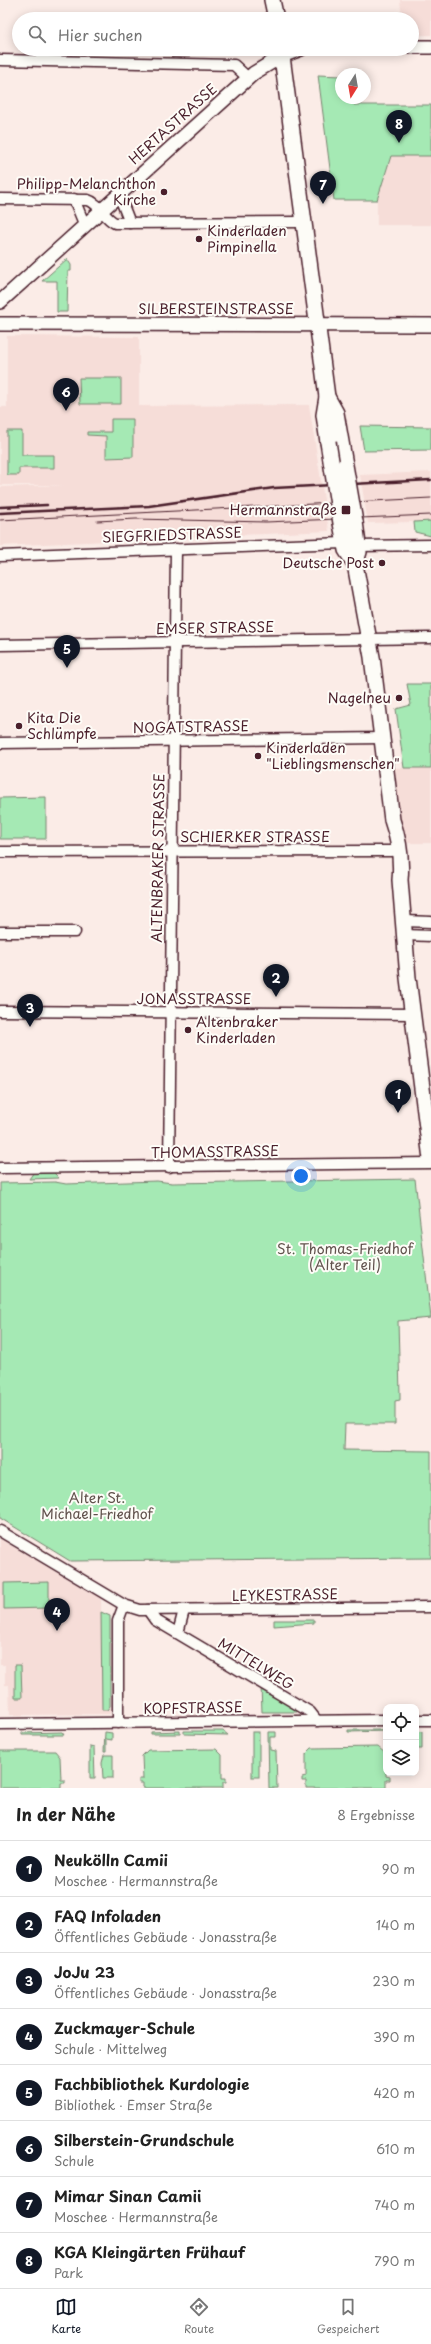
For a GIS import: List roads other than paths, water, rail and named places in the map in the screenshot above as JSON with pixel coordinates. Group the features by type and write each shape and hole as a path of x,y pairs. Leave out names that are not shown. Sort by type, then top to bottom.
{"main road":[{"path":"272,0 275,12"},
{"path":"283,56 327,396 324,416 334,441 352,545 359,552 355,564 368,639 392,820 398,835 401,864 400,880 413,1014 431,1159"},
{"path":"392,820 389,837 392,864 400,880"}],"street":[{"path":"419,47 431,47"},
{"name":"HERTASTRASSE","path":"0,302 248,78 277,56"},
{"path":"0,60 234,64 248,78"},
{"path":"119,195 130,223"},
{"path":"0,199 91,200 108,220 115,223 304,222"},
{"path":"74,199 85,226"},
{"name":"SILBERSTEINSTRASSE","path":"0,324 431,325"},
{"name":"SIEGFRIEDSTRASSE","path":"0,556 176,549 352,545 431,545"},
{"name":"ALTENBRAKER STRASSE","path":"169,1167 176,549"},
{"name":"EMSER STRASSE","path":"0,645 431,638"},
{"name":"NOGATSTRASSE","path":"0,743 382,738"},
{"name":"SCHIERKER STRASSE","path":"0,852 391,851"},
{"path":"405,928 431,922"},
{"path":"405,928 431,936"},
{"path":"0,932 75,932"},
{"name":"JONASSTRASSE","path":"0,1011 413,1014"},
{"name":"THOMASSTRASSE","path":"0,1168 431,1164"},
{"name":"MITTELWEG","path":"0,1531 124,1605 144,1610 154,1620 310,1712 317,1721"},
{"path":"118,1723 118,1621 124,1605"},
{"name":"LEYKESTRASSE","path":"144,1610 431,1607"},
{"path":"178,1633 184,1610"},
{"name":"KOPFSTRASSE","path":"0,1724 383,1720"},
{"path":"419,1720 431,1720"}],"tram line":[{"path":"0,520 431,498"},
{"path":"97,521 136,519 266,522 431,515"}],"railway":[{"path":"0,513 149,506 274,488 431,480"},
{"path":"0,507 47,505"}],"place":[{"name":"KGA Kleingärten Frühauf","path":"399,143"},
{"name":"Philipp-Melanchthon Kirche","path":"164,192"},
{"name":"Mimar Sinan Camii","path":"323,204"},
{"name":"Kinderladen Pimpinella","path":"199,239"},
{"name":"Silberstein-Grundschule","path":"66,411"},
{"name":"Hermannstraße","path":"346,510"},
{"name":"Deutsche Post","path":"382,563"},
{"name":"Fachbibliothek Kurdologie","path":"67,668"},
{"name":"Nagelneu","path":"399,698"},
{"name":"Kita Die Schlümpfe","path":"19,726"},
{"name":"Kinderladen \"Lieblingsmenschen\"","path":"258,756"},
{"name":"FAQ Infoladen","path":"276,997"},
{"name":"JoJu 23","path":"30,1027"},
{"name":"Altenbraker Kinderladen","path":"188,1030"},
{"name":"Neukölln Camii","path":"398,1113"},
{"name":"Zuckmayer-Schule","path":"57,1631"}],"park label":[{"name":"St. Thomas-Friedhof (Alter Teil)","path":"345,1258"},
{"name":"Alter St. Michael-Friedhof","path":"97,1506"}]}
